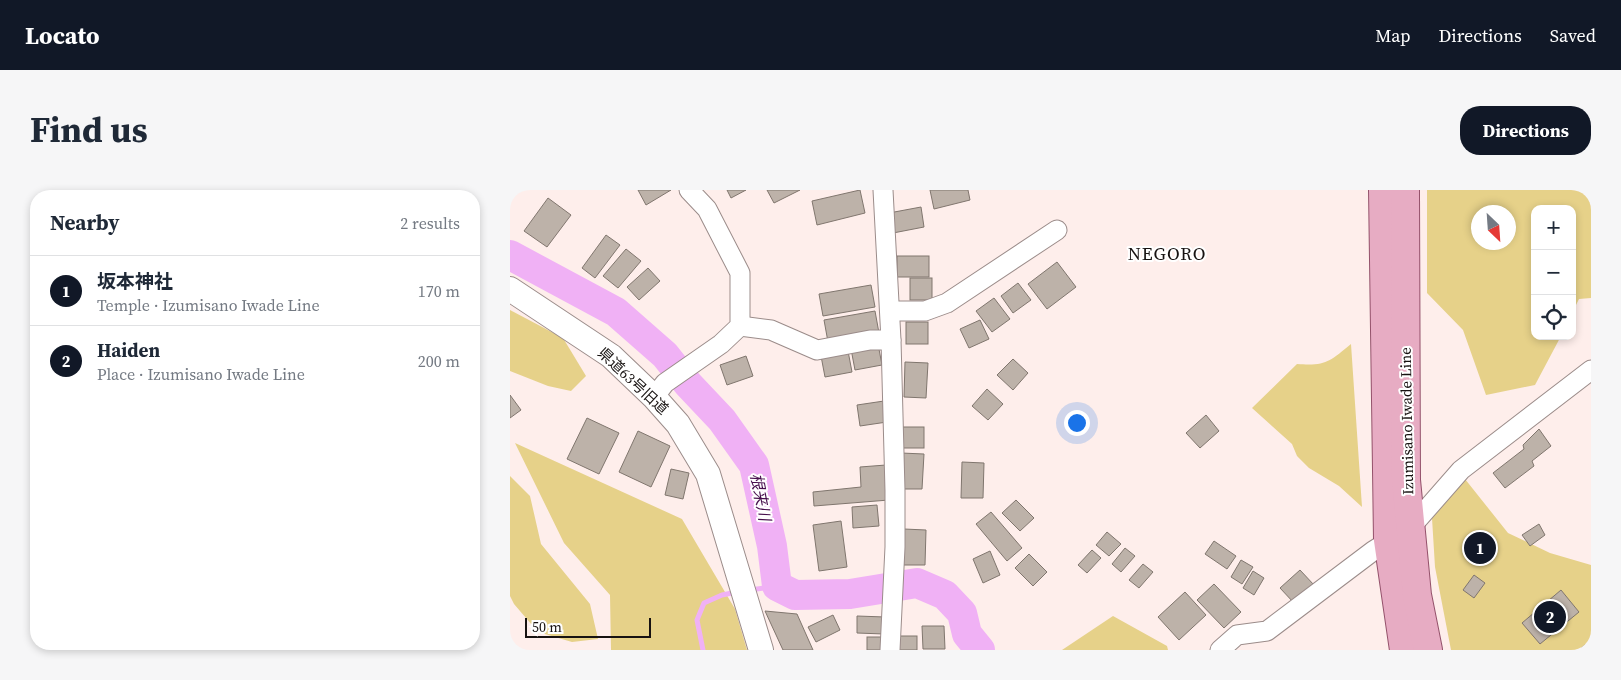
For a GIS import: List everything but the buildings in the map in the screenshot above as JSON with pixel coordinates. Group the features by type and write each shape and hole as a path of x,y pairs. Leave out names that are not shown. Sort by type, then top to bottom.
{"main road":[{"name":"Izumisano Iwade Line","path":"1383,190 1404,650"},
{"name":"Izumisano Iwade Line","path":"1405,190 1406,480 1399,533 1417,595 1428,650"}],"street":[{"path":"659,390 721,344 740,326 740,273 707,209 689,190"},
{"path":"883,190 890,310 895,546 890,650"},
{"path":"890,310 925,311 948,303 1057,230"},
{"name":"県道63号旧道","path":"510,289 659,390 708,474 761,650"},
{"path":"740,326 771,330 817,350 870,340 891,340"},
{"path":"1220,650 1237,635 1267,631 1399,533 1462,470 1591,370"}],"shaded area":[{"path":"1427,190 1591,190 1591,298 1579,299 1576,305 1576,205 1531,205 1531,340 1559,340 1535,385 1486,395 1463,330 1427,293"},
{"path":"510,310 563,338 586,376 571,391 548,386 510,371"},
{"path":"1351,344 1362,507 1339,486 1309,468 1297,456 1292,444 1252,408 1297,364 1327,362"},
{"path":"515,443 682,519 735,609 747,650 611,650 610,595 564,543"},
{"path":"510,476 530,496 541,544 590,604 598,639 572,642 538,632 514,604 510,596"},
{"path":"1465,479 1508,533 1550,553 1591,565 1591,650 1451,650 1435,567 1432,518"},
{"path":"1113,616 1167,646 1168,650 1062,650"}],"waterway":[{"name":"根来川","path":"510,255 616,312 665,355 688,384 722,420 754,465 772,546 777,586 795,595 850,594 917,583 945,595 962,613 967,634 980,650"},
{"path":"750,590 777,586"},
{"path":"703,650 697,620 704,603 722,595 737,592"}],"place":[{"name":"坂本神社","path":"1480,548"},
{"name":"Haiden","path":"1550,617"}],"district":[{"name":"NEGORO","path":"1167,254"}]}
